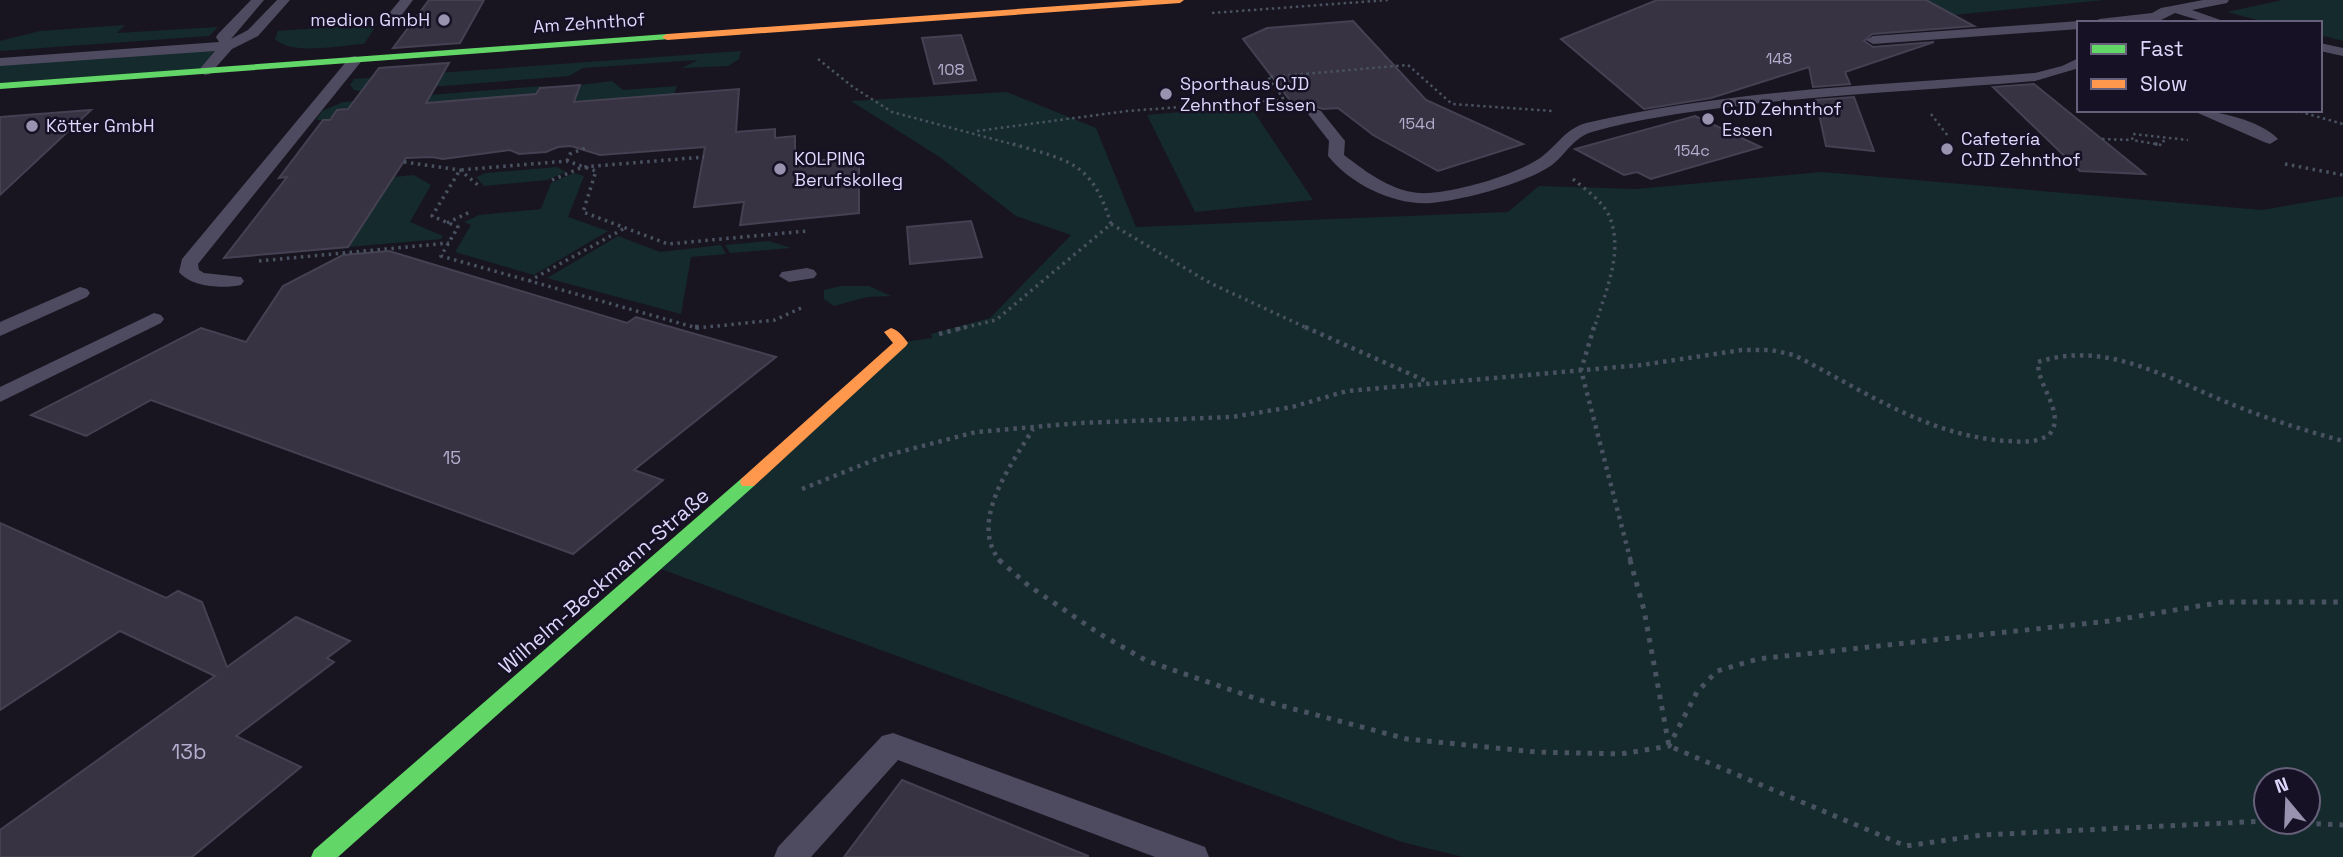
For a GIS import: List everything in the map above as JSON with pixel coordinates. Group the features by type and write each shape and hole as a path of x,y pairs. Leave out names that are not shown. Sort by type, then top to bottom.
{"main road":[{"name":"Am Zehnthof","path":"0,86 1180,0"},
{"name":"Wilhelm-Beckmann-Straße","path":"322,857 750,480 896,338"}],"lane":[{"path":"227,47 223,37 258,0"},
{"path":"205,71 227,47 253,33 284,0"},
{"path":"393,17 407,0"},
{"path":"2150,20 2175,9 2223,0"},
{"path":"2175,9 2216,21"},
{"path":"1873,40 2077,25"},
{"path":"0,62 227,47"},
{"path":"2322,47 2343,52"},
{"path":"234,281 199,278 189,272 189,263 355,60"},
{"path":"1317,114 1337,141 1336,156 1360,175 1383,189 1404,197 1427,199 1448,196 1546,161 1559,146 1582,129 1666,111 1836,92 2035,77 2075,68"},
{"path":"2204,112 2270,139"},
{"path":"0,330 80,293"},
{"path":"0,395 154,319"},
{"path":"790,857 893,745 1194,857"}],"path":[{"path":"812,54 853,87 892,112 1037,149 1070,161 1082,169 1102,195 1111,224 1210,283 1426,382"},
{"path":"974,132 1126,111 1276,102 1283,98 1268,77 1408,65 1452,104 1556,111"},
{"path":"1276,102 1294,113 1317,114"},
{"path":"2301,112 2343,124"},
{"path":"2132,140 2133,134 2150,135 2164,140 2188,140"},
{"path":"2102,139 2162,145 2164,140"},
{"path":"567,162 570,154 588,147"},
{"path":"552,180 583,167 704,157"},
{"path":"1546,161 1594,196 1610,217 1615,245 1612,270 1581,370 1606,475 1644,610 1669,746"},
{"path":"404,162 460,170 567,162 596,171 583,212 668,244 807,231"},
{"path":"460,170 479,186"},
{"path":"460,170 432,216 458,227 441,256 697,328 775,320 812,302"},
{"path":"447,223 472,211"},
{"path":"896,338 996,320 1111,224"},
{"path":"528,282 625,228"},
{"path":"250,262 450,243"},
{"path":"750,480 797,491 884,456 976,432 1080,423 1232,417 1292,407 1347,391 1642,365 1742,350 1771,350 1794,355 1924,425 1960,437 1996,442 2029,442 2046,438 2054,431 2053,407 2039,382 2036,369 2038,362 2065,353 2087,354 2143,368 2237,406 2343,442"},
{"path":"1033,429 1010,467 990,509 987,536 998,560 1029,586 1100,634 1147,661 1260,700 1407,739 1548,752 1621,754 1669,746 1906,846 1982,835 2252,822"},
{"path":"1669,746 1697,692 1717,671 1758,659 2109,621 2223,601 2343,602"},
{"path":"2322,824 2343,825"}],"green space":[{"path":"1891,0 2104,0 1943,16"},
{"path":"2282,0 2343,0 2343,41 2322,36 2322,21 2261,21 2227,12"},
{"path":"377,24 364,44 304,48 283,44 275,39 278,31"},
{"path":"125,25 117,33 218,27 209,36 0,51 0,41 40,31"},
{"path":"223,48 203,69 0,83 0,64"},
{"path":"741,51 739,59 728,66 682,68 698,60 583,68 569,76 365,92 354,90 350,85 354,79"},
{"path":"612,81 623,90 677,86 674,94 574,102 580,85"},
{"path":"541,86 536,94 337,110 330,120 316,120 322,111 343,102"},
{"path":"1007,92 1096,128 1136,227 1508,212 1539,186 1636,189 1822,172 2262,210 2343,196 2343,857 1463,857 1402,842 661,569 904,342 932,338 931,334 990,318 1071,235 1016,216 941,158 851,101"},
{"path":"1250,106 1313,200 1195,212 1147,115"},
{"path":"557,167 566,172 547,180 484,186 476,177 486,173"},
{"path":"574,173 584,176 568,217 608,231 534,275 455,252 471,225 464,222 479,215 541,209 551,183"},
{"path":"414,175 431,185 410,222 443,236 441,239 348,247 394,177"},
{"path":"618,236 660,252 721,245 726,254 691,257 681,314 547,278"},
{"path":"769,241 791,248 730,253 725,245"},
{"path":"841,286 869,286 891,296 867,297 834,306 824,299 824,290"}],"building":[{"path":"429,0 484,0 460,43 393,48"},
{"path":"1657,0 1926,0 1974,26 1872,34 1864,41 1873,47 1934,42 1845,72 1850,84 1813,87 1809,67 1711,98 1644,109 1561,39"},
{"path":"1353,21 1426,100 1523,144 1438,171 1373,135 1338,108 1317,107 1299,112 1243,39 1267,28"},
{"path":"961,35 976,80 934,84 922,38"},
{"name":"KOLPING Berufskolleg","path":"449,63 426,103 536,94 540,88 580,85 574,102 739,89 736,132 775,129 775,138 795,136 795,163 859,156 859,213 740,225 744,202 694,207 705,147 600,155 571,146 546,152 519,154 510,150 443,159 406,158 348,247 224,258 287,177 279,178 323,120 330,120 337,110 348,109 379,68"},
{"path":"2034,84 2145,174 2080,171 1993,87"},
{"path":"1854,97 1874,151 1826,146 1816,100"},
{"path":"91,110 0,195 0,117"},
{"path":"1695,116 1761,147 1651,179 1637,172 1624,175 1575,149"},
{"path":"971,221 982,257 910,264 907,227"},
{"path":"389,251 627,323 636,317 776,357 634,470 663,480 573,554 151,400 86,436 31,415 201,328 246,342 283,286 343,255"},
{"path":"0,523 166,598 178,591 202,602 227,667 296,617 350,641 327,658 334,662 236,736 301,767 192,857 0,857 0,830 215,676 120,631 0,710"},
{"path":"902,780 1088,856 1088,857 844,857"}],"traffic: fast":[{"path":"0,86 667,37"},
{"path":"322,857 748,482"}],"traffic: slow":[{"path":"667,37 1180,0"},
{"path":"748,482 901,343 891,332"}],"place":[{"name":"medion GmbH","path":"444,20"},
{"name":"Sporthaus CJD Zehnthof Essen","path":"1166,94"},
{"name":"CJD Zehnthof Essen","path":"1708,119"},
{"name":"Kötter GmbH","path":"32,126"},
{"name":"Cafetería CJD Zehnthof","path":"1947,149"},
{"name":"KOLPING Berufskolleg","path":"780,169"}]}
